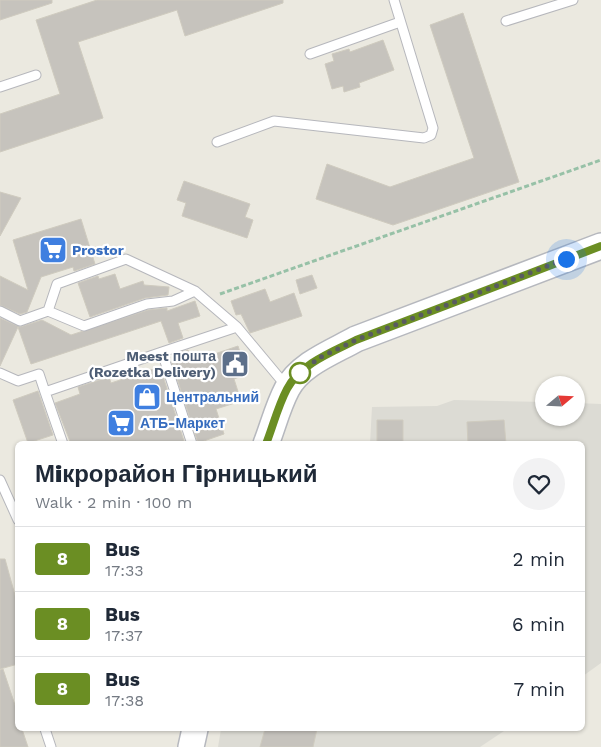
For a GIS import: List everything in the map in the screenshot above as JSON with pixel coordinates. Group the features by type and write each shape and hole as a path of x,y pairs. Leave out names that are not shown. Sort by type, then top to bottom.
{"street":[{"path":"267,441 287,388 300,373 319,358 356,340 601,246"},
{"path":"191,747 195,731"}],"lane":[{"path":"217,142 274,121 424,138 431,135 433,128 394,0"},
{"path":"506,20 573,0"},
{"path":"310,54 400,22"},
{"path":"0,87 36,75"},
{"path":"48,311 57,284 126,259 195,291 206,299 237,327 287,388"},
{"path":"0,311 20,321 48,311 84,326 147,304 173,301 195,291"},
{"path":"45,392 237,327"},
{"path":"162,352 191,441"},
{"path":"0,373 18,381 39,374 62,441"},
{"path":"0,480 15,513"},
{"path":"46,731 51,747"}],"path":[{"path":"206,299 601,160"}],"shaded area":[{"path":"454,400 535,402 535,426 585,426 585,403 601,404 601,663 585,675 585,441 370,441 372,407 437,406"},
{"path":"221,731 504,731 480,747 218,747"}],"building":[{"path":"0,0 52,0 52,3 0,20"},
{"path":"97,0 283,0 283,3 185,36 177,10 78,42 103,118 0,152 0,114 60,94 36,20"},
{"path":"463,13 519,182 393,225 316,199 327,164 390,187 474,158 430,25"},
{"path":"383,40 394,70 359,83 360,87 344,92 343,86 332,89 325,64 334,61 332,54 349,49 350,52"},
{"path":"184,181 250,204 245,217 253,220 247,238 182,216 186,203 177,200"},
{"path":"0,192 21,198 0,236"},
{"name":"Prostor","path":"81,219 95,264 74,271 73,267 41,277 27,312 20,314 0,305 0,276 28,290 13,240"},
{"path":"115,274 120,289 143,281 144,285 169,287 168,295 145,298 90,317 78,283 98,276 99,279"},
{"path":"312,275 317,288 300,294 296,280"},
{"path":"265,289 270,302 294,293 302,316 250,333 241,314 236,315 231,301"},
{"path":"195,301 200,316 178,323 183,338 169,343 161,321 31,364 18,327 0,366 0,318 20,327 42,320 71,335 148,310 167,308 167,311"},
{"path":"238,346 247,374 234,379 241,401 216,409 224,434 204,441 197,441 172,363 175,362 173,355 188,350 191,362"},
{"name":"АТБ-Маркет","path":"160,367 184,441 70,441 55,403 80,394 78,387 109,377 111,383"},
{"path":"38,391 53,435 34,441 27,441 13,400"},
{"path":"377,420 403,420 403,441 377,441"},
{"path":"504,420 506,441 468,441 467,422"},
{"path":"0,559 5,559 15,595 15,665 0,669"},
{"path":"3,669 15,705 15,731 23,731 28,747 0,747 0,670"},
{"path":"264,731 317,731 313,747 260,747"}],"bus line":[{"name":"8","path":"267,441 287,388 300,373 319,358 356,340 601,246"}],"place":[{"name":"Prostor","path":"53,250"},
{"name":"Meest пошта (Rozetka Delivery)","path":"235,364"},
{"name":"Центральний","path":"147,397"},
{"name":"АТБ-Маркет","path":"121,423"}],"route":[{"path":"300,373 319,358 356,340 566,259"}]}
